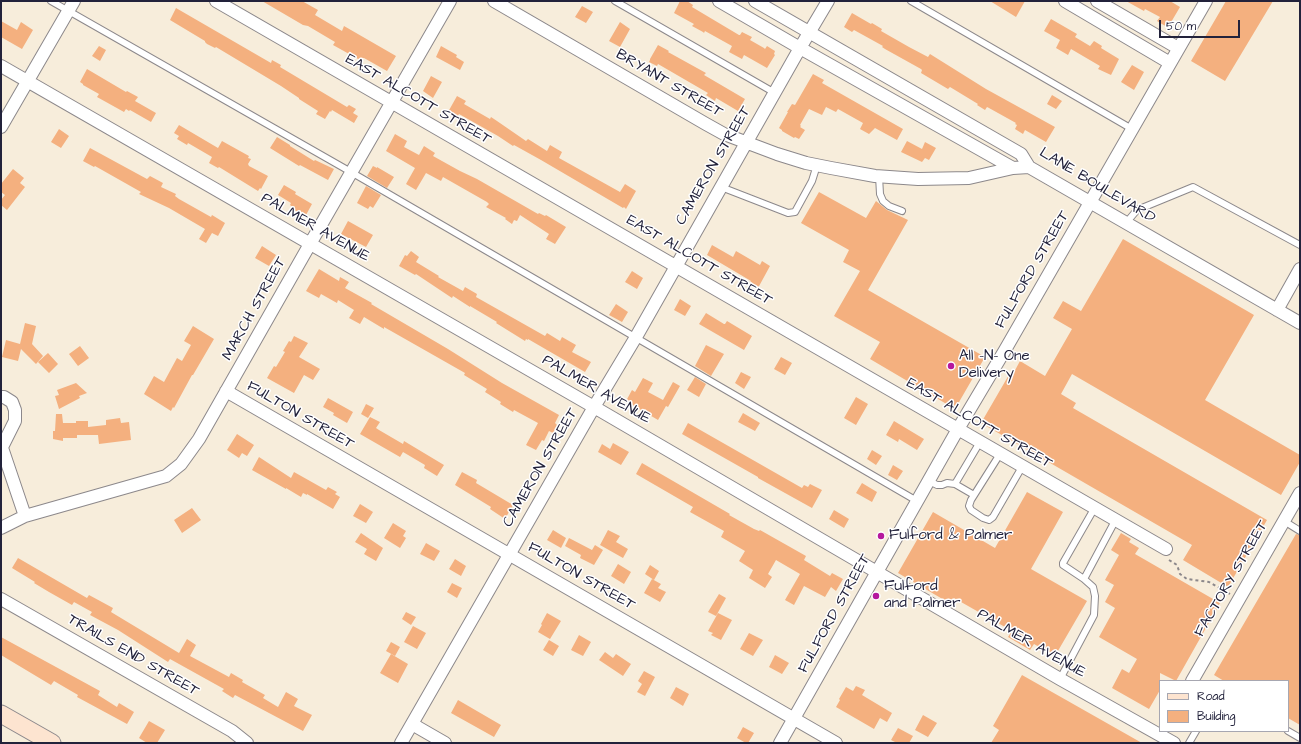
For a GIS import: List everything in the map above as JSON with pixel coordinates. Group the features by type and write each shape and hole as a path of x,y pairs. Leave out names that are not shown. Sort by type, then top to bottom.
{"street":[{"name":"EAST ALCOTT STREET","path":"216,1 958,429 1022,468 1115,521 1166,554"},
{"name":"MARCH STREET","path":"1,528 25,516 166,476 181,464 199,439 450,1"},
{"name":"BRYANT STREET","path":"494,1 724,134 777,154 817,165 879,176 918,179 969,178 1013,168 1029,167"},
{"path":"719,1 1013,168"},
{"name":"LANE BOULEVARD","path":"755,1 1021,154 1029,167 1300,323"},
{"name":"CAMERON STREET","path":"401,743 828,1"},
{"path":"1065,1 1170,63"},
{"path":"1097,1 1178,48"},
{"name":"FULFORD STREET","path":"780,743 958,429 1206,1"},
{"path":"1,127 71,6"},
{"name":"PALMER AVENUE","path":"1,66 1060,679 1174,743"},
{"path":"1277,310 1300,270"},
{"name":"FULTON STREET","path":"226,391 836,743"},
{"path":"1,397 4,397 12,402 15,410 16,421 2,446 25,516"},
{"name":"FACTORY STREET","path":"1193,680 1300,493"},
{"name":"TRAILS END STREET","path":"1,600 232,731 247,743"},
{"path":"1,714 49,742"},
{"path":"412,724 445,743"}],"lane":[{"path":"51,1 71,6 351,172 917,501"},
{"path":"615,1 775,93"},
{"path":"911,1 1132,130"},
{"path":"720,187 788,213 796,212 812,182 817,165"},
{"path":"879,176 880,194 883,201 889,206 902,211"},
{"path":"1126,223 1137,210 1193,187 1300,245"},
{"path":"955,484 980,442"},
{"path":"1000,454 974,495 969,506 971,510 983,518 989,520 993,517 1022,468"},
{"path":"929,481 937,485 947,483 955,484 974,495"},
{"path":"1060,679 1094,615 1095,601 1093,587 1063,565 1063,563 1094,509"},
{"path":"1084,579 1115,521"},
{"path":"1284,521 1300,531"},
{"path":"1189,743 1195,732"},
{"path":"1289,732 1300,738"}],"path":[{"path":"1166,554 1176,565 1180,574 1187,579 1209,582 1231,595"}],"building":[{"path":"262,1 302,1 318,10 315,15 342,31 344,26 396,56 387,71 364,58 360,60 333,45 335,42"},
{"path":"680,1 687,1 693,5 692,7 739,35 742,32 752,37 750,40 765,49 767,46 775,51 775,55 767,68 744,55 742,59 729,52 732,46 705,31 704,33 692,26 694,24 674,13"},
{"path":"990,1 1025,1 1016,17"},
{"path":"1126,1 1170,1 1180,7 1167,27 1157,21 1160,17 1145,9 1144,11"},
{"path":"1226,1 1273,1 1225,81 1191,61"},
{"path":"582,6 593,12 586,23 575,17"},
{"path":"176,8 271,63 272,60 281,65 280,67 347,107 349,105 356,109 353,113 358,116 354,123 332,110 325,119 316,114 318,111 281,86 216,47 215,48 207,44 205,41 170,20"},
{"path":"852,13 871,24 872,23 882,29 881,31 928,57 930,54 986,89 1055,127 1046,142 1025,130 1023,134 1015,129 1017,125 1015,124 1016,123 987,107 985,110 950,87 948,89 921,73 921,69 885,49 882,47 883,46 854,30 852,32 844,27"},
{"path":"1051,19 1077,34 1075,37 1090,46 1094,41 1102,46 1101,48 1119,59 1111,75 1098,69 1100,66 1071,49 1068,55 1056,48 1060,40 1044,31"},
{"path":"1,21 17,30 21,22 33,30 22,49 1,37"},
{"path":"620,22 630,29 620,47 609,41"},
{"path":"658,45 706,73 704,75 745,99 738,111 716,98 715,101 706,95 708,93 658,64 657,66 649,62"},
{"path":"99,46 106,50 100,61 92,56"},
{"path":"441,46 457,55 456,57 464,62 460,70 436,57"},
{"path":"1132,65 1144,72 1134,90 1121,82"},
{"path":"87,69 126,92 127,91 138,97 135,101 156,113 151,122 130,110 129,111 126,109 124,112 97,97 99,94 80,82"},
{"path":"813,74 824,80 822,83 903,129 897,140 875,128 869,134 860,129 863,123 838,109 836,112 826,107 822,115 809,109 800,125 800,127 805,130 799,139 794,138 782,131 779,128 787,112 792,104 795,105"},
{"path":"431,76 442,82 433,98 423,91"},
{"path":"1052,95 1062,101 1056,109 1047,104"},
{"path":"457,96 466,101 464,104 490,119 491,117 526,141 528,139 547,151 550,145 562,152 559,158 620,192 625,184 636,191 626,209 459,114 457,117 448,112"},
{"path":"179,125 218,148 222,141 249,156 248,158 251,159 248,164 249,166 268,176 261,189 260,188 258,191 219,167 218,168 209,163 212,157 188,143 187,145 177,139 179,136 174,133"},
{"path":"59,129 69,136 61,148 51,142"},
{"path":"395,134 407,141 404,147 419,155 424,146 435,153 433,156 538,214 546,215 566,227 555,244 546,239 549,234 520,215 517,221 514,220 512,224 505,219 506,218 486,207 489,204 487,202 443,177 441,181 426,173 416,190 406,184 415,168 386,151"},
{"path":"277,137 314,161 315,160 334,169 328,180 300,165 299,166 270,148"},
{"path":"907,141 922,149 925,142 936,148 929,160 925,158 922,162 901,152"},
{"path":"90,148 147,179 150,176 163,183 161,187 176,194 175,196 179,199 225,223 218,236 212,233 206,243 199,239 205,229 169,208 139,194 141,192 95,166 94,167 83,161"},
{"path":"373,166 394,177 387,188 367,176"},
{"path":"13,169 24,178 20,183 25,187 7,210 1,205 1,200 5,195 1,192 1,184"},
{"path":"284,185 296,192 295,194 312,204 306,215 302,212 302,214 294,210 295,209 290,205 291,203 278,195"},
{"path":"366,186 381,195 373,208 370,206 368,209 357,203"},
{"path":"819,192 866,218 876,201 887,210 908,220 868,290 985,357 955,409 870,359 880,342 834,316 860,271 843,262 849,250 801,223"},
{"path":"348,221 373,235 366,247 341,234"},
{"path":"1123,239 1254,315 1205,400 1300,455 1300,462 1281,495 1072,374 1061,394 1076,403 1073,408 1267,520 1228,587 1183,560 1192,545 981,423 1010,373 1013,374 1020,361 1045,376 1072,329 1053,318 1063,301 1081,311"},
{"path":"712,245 733,257 736,251 760,265 762,261 770,266 758,288 750,283 751,281 707,255"},
{"path":"262,246 276,255 269,266 255,258"},
{"path":"411,251 419,257 416,262 439,276 438,277 463,291 465,287 477,294 476,297 545,336 547,333 560,341 562,337 576,345 572,352 591,362 585,372 528,339 525,341 496,323 497,322 453,296 452,298 416,274 415,275 399,266 405,255 407,256"},
{"path":"319,269 339,281 340,277 349,282 345,288 502,383 559,415 555,423 557,425 553,433 549,431 544,441 542,440 536,450 526,445 538,423 514,410 513,412 500,404 501,402 485,392 487,389 464,375 465,373 384,327 384,329 364,317 360,324 349,318 354,310 338,300 337,303 321,294 319,298 306,291"},
{"path":"632,271 643,278 637,289 625,282"},
{"path":"680,299 691,306 685,316 674,310"},
{"path":"616,304 628,312 622,322 609,315"},
{"path":"706,313 724,324 727,321 752,336 744,350 699,324"},
{"path":"25,323 36,326 32,344 43,356 36,364 21,349 18,361 2,357 6,340 20,344"},
{"path":"193,326 214,339 171,411 144,394 154,376 164,382 177,358 182,361 191,345 184,341"},
{"path":"294,336 308,343 299,357 320,369 313,380 304,375 294,393 267,378 274,366 276,367 285,352 283,351"},
{"path":"706,345 724,354 711,376 695,366"},
{"path":"80,346 89,358 78,366 69,354"},
{"path":"48,353 58,364 49,373 38,362"},
{"path":"781,357 792,363 785,375 774,369"},
{"path":"741,372 751,377 744,389 735,383"},
{"path":"695,377 706,384 699,397 687,390"},
{"path":"643,378 653,383 648,392 663,400 673,382 680,386 668,407 666,406 658,420 626,401 632,390 635,392"},
{"path":"76,383 87,393 79,396 80,398 59,409 55,396 59,395 57,390"},
{"path":"856,397 868,404 856,425 844,418"},
{"path":"328,398 353,412 347,423 323,407"},
{"path":"366,404 374,408 368,418 361,414"},
{"path":"743,413 760,423 755,431 738,422"},
{"path":"56,414 62,414 63,423 88,421 88,427 106,425 106,420 120,418 121,423 129,422 131,440 99,444 98,435 77,435 77,438 63,438 63,441 53,439"},
{"path":"370,417 380,422 376,428 379,430 403,444 404,441 444,465 437,476 424,468 425,465 403,452 400,457 360,434"},
{"path":"894,421 924,439 917,450 899,439 898,442 886,435"},
{"path":"688,423 802,488 804,485 808,487 810,484 822,490 812,508 682,434"},
{"path":"237,434 254,445 247,456 242,453 239,458 227,450"},
{"path":"613,443 629,452 621,465 598,452 602,444 610,449"},
{"path":"872,450 882,456 876,465 867,459"},
{"path":"259,457 291,478 294,472 326,490 328,487 337,492 335,494 340,497 333,509 307,494 303,493 301,497 252,470"},
{"path":"642,463 730,514 729,515 754,529 760,530 806,556 804,560 830,576 832,573 843,579 836,591 831,587 825,597 804,586 794,605 785,600 800,574 776,560 768,574 772,577 765,588 749,578 753,570 739,561 745,551 721,537 724,531 690,512 693,507 636,474"},
{"path":"893,465 903,471 897,480 888,475"},
{"path":"462,472 477,480 476,483 513,505 505,519 490,509 491,507 455,485"},
{"path":"862,483 877,492 872,502 856,493"},
{"path":"1027,492 1063,512 1031,569 1087,601 1055,656 1034,644 1030,650 1008,637 1012,631 954,598 951,604 898,573 933,512 995,548"},
{"path":"360,504 373,512 366,523 353,516"},
{"path":"192,508 201,520 182,533 174,520"},
{"path":"834,510 849,519 844,528 829,519"},
{"path":"393,523 406,531 403,536 406,538 400,548 384,538"},
{"path":"553,530 566,538 561,548 547,540"},
{"path":"608,530 620,536 616,542 628,549 623,558 600,545"},
{"path":"361,533 383,548 376,561 364,554 367,549 355,542"},
{"path":"1121,533 1131,539 1129,542 1139,548 1135,554 1220,603 1177,680 1160,673 1159,692 1149,709 1112,688 1122,669 1129,673 1137,659 1099,637 1115,608 1105,602 1114,585 1105,580 1119,555 1111,550"},
{"path":"1296,534 1300,535 1300,725 1289,719 1289,680 1222,680 1214,675"},
{"path":"569,538 592,550 595,545 603,550 594,565 580,558 581,555 565,546"},
{"path":"426,543 440,551 434,561 420,554"},
{"path":"18,558 87,598 89,595 113,608 111,612 179,653 187,639 196,645 190,656 229,677 231,673 243,680 242,682 265,695 263,698 278,707 286,692 298,699 294,706 312,715 303,731 235,695 233,698 222,691 224,689 170,659 168,662 118,630 90,615 92,612 74,602 72,605 34,583 35,582 12,568"},
{"path":"455,559 466,566 461,576 449,569"},
{"path":"618,564 631,572 624,584 611,576"},
{"path":"650,565 659,571 654,580 645,574"},
{"path":"652,579 661,584 658,588 666,592 660,602 644,593"},
{"path":"452,583 462,588 457,598 447,592"},
{"path":"719,594 726,598 716,616 708,612"},
{"path":"406,612 416,617 411,625 402,619"},
{"path":"547,613 561,621 550,639 538,632"},
{"path":"718,613 732,620 721,640 711,635 713,633 708,631"},
{"path":"413,626 426,633 417,649 404,642"},
{"path":"749,633 763,640 753,656 740,649"},
{"path":"579,635 591,642 583,656 571,650"},
{"path":"1,637 100,691 98,695 117,707 119,703 134,712 127,724 77,697 78,695 54,681 51,685 1,655"},
{"path":"549,640 559,646 553,656 543,650"},
{"path":"391,642 400,647 395,656 386,651"},
{"path":"605,652 613,658 616,654 631,664 623,676 599,660"},
{"path":"391,654 408,664 398,683 380,673"},
{"path":"775,655 789,663 782,674 769,667"},
{"path":"644,671 655,677 645,696 637,692 642,684 638,681"},
{"path":"1022,675 1142,743 991,743 999,730 993,726"},
{"path":"856,686 865,690 862,695 892,713 887,722 880,718 874,729 836,707 846,687 853,691"},
{"path":"676,687 689,694 683,706 670,698"},
{"path":"458,700 501,725 494,737 451,713"},
{"path":"923,715 937,723 928,737 915,730"},
{"path":"149,721 165,730 157,743 147,743 139,738"},
{"path":"743,727 754,733 748,743 737,738"},
{"path":"898,728 913,736 909,743 897,743 891,740"}],"place":[{"name":"All -N- One Delivery","path":"951,366"},
{"name":"Fulford & Palmer","path":"881,536"},
{"name":"Fulford and Palmer","path":"876,596"}]}
